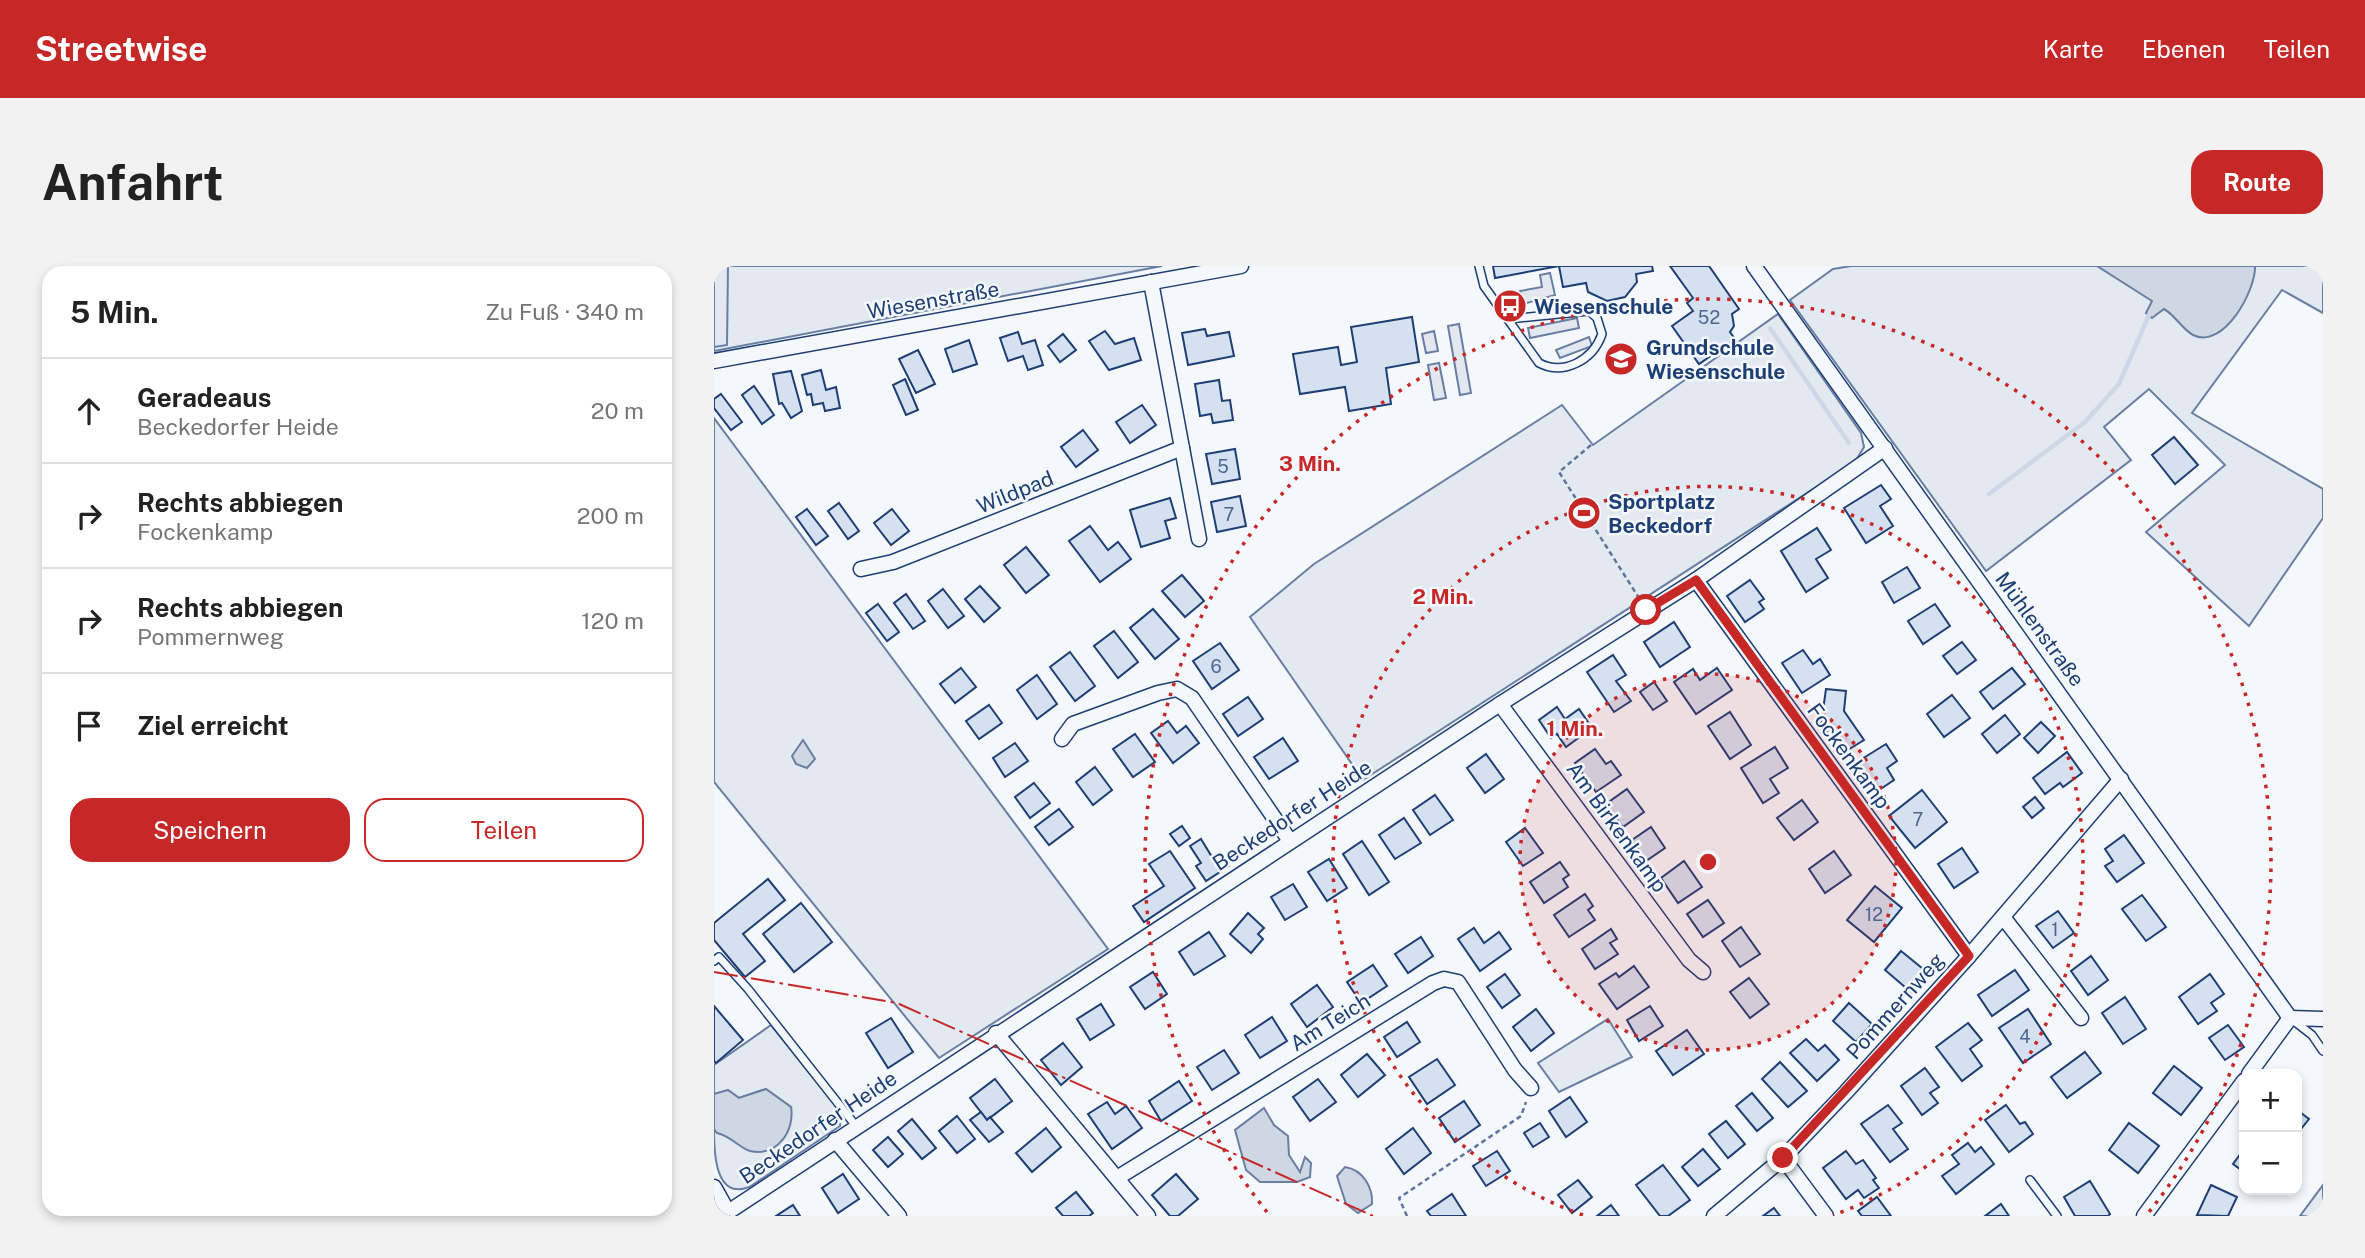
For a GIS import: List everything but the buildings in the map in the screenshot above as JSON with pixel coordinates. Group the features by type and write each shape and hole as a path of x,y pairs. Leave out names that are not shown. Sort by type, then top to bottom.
{"street":[{"name":"Wiesenstraße","path":"714,361 1241,266"},
{"name":"Mühlenstraße","path":"1754,266 2290,1018"},
{"path":"1152,282 1199,539"},
{"name":"Wildpad","path":"861,569 893,562 1182,448"},
{"name":"Beckedorfer Heide","path":"725,1214 1290,841 1696,580 1885,448"},
{"name":"Fockenkamp","path":"1696,580 1969,956"},
{"path":"1062,739 1073,724 1158,693 1177,690 1192,698 1290,841"},
{"name":"Am Birkenkamp","path":"1500,704 1689,960 1703,972"},
{"name":"Pommernweg","path":"1714,1216 1783,1158 1969,956 2121,779"},
{"path":"2003,917 2081,1018"},
{"name":"Am Teich","path":"1117,1178 1433,982 1444,979 1458,982 1515,1070 1531,1088"},
{"path":"2253,1069 2290,1018 2323,1019"},
{"path":"996,1033 1148,1216"},
{"path":"2144,1216 2239,1088"},
{"path":"835,1140 899,1216"},
{"path":"1783,1158 1826,1216"},
{"path":"714,1186 725,1214"}],"lane":[{"path":"1479,266 1484,286 1539,363 1551,369 1574,365 1594,349 1602,334 1597,318 1589,311 1508,319"},
{"path":"714,961 719,957 748,989 856,1126"},
{"path":"2290,1018 2312,1035 2323,1051"},
{"path":"2030,1180 2057,1216"}],"path":[{"path":"1591,445 1559,472 1646,610"},
{"path":"1407,1216 1399,1198 1521,1116 1531,1088"}],"shaded area":[{"path":"714,266 1162,266 714,351"},
{"path":"714,266 728,266 727,345 714,347"},
{"path":"1851,266 2323,266 2323,313 2282,290 2192,413 2323,489 2323,518 2249,626 2146,532 2225,465 2149,389 2104,427 2131,460 1986,571 1790,300 1833,269"},
{"path":"2097,266 2255,266 2250,289 2236,315 2216,334 2205,337 2193,335 2164,309 2152,318 2146,313 2152,301"},
{"path":"1550,273 1555,295 1523,304 1520,291 1542,287 1540,275"},
{"name":"Sportplatz Beckedorf","path":"1778,314 1861,433 1864,447 1855,462 1363,780 1250,617 1314,564 1562,405 1593,445"},
{"path":"1577,318 1579,328 1530,338 1528,328"},
{"path":"1459,324 1471,393 1460,395 1448,326"},
{"path":"1434,331 1438,351 1426,353 1422,334"},
{"path":"1589,337 1592,346 1560,358 1556,350"},
{"path":"1439,363 1446,398 1434,400 1428,365"},
{"path":"714,418 1108,949 939,1058 714,782"},
{"path":"803,740 815,759 807,768 796,764 792,756"},
{"path":"1608,1019 1632,1057 1559,1092 1538,1063"},
{"path":"771,1025 833,1102 841,1115 840,1126 751,1186 739,1189 730,1187 723,1181 719,1171 714,1129 738,1143 791,1107 766,1089 739,1098 728,1090 714,1094 714,1065"},
{"path":"766,1089 791,1107 792,1116 787,1133 776,1146 760,1152 750,1151 717,1133 714,1129 714,1094 728,1090 739,1098"},
{"path":"1264,1108 1274,1125 1288,1136 1289,1155 1300,1172 1305,1157 1311,1163 1310,1177 1297,1182 1260,1182 1246,1170 1235,1130"},
{"path":"1345,1167 1362,1176 1371,1191 1372,1204 1358,1213 1346,1204 1337,1176"},
{"path":"2323,1185 2323,1216 2300,1216"}],"waterway":[{"path":"1989,494 2085,422 2119,384 2149,315"},
{"path":"1770,328 1849,443"}],"power":[{"path":"714,972 897,1003 1373,1216"}],"place":[{"name":"Wiesenschule","path":"1510,306"},
{"name":"Grundschule Wiesenschule","path":"1621,359"},
{"name":"Sportplatz Beckedorf","path":"1584,513"}],"route":[{"path":"1646,610 1696,580 1969,956 1783,1158"}]}
